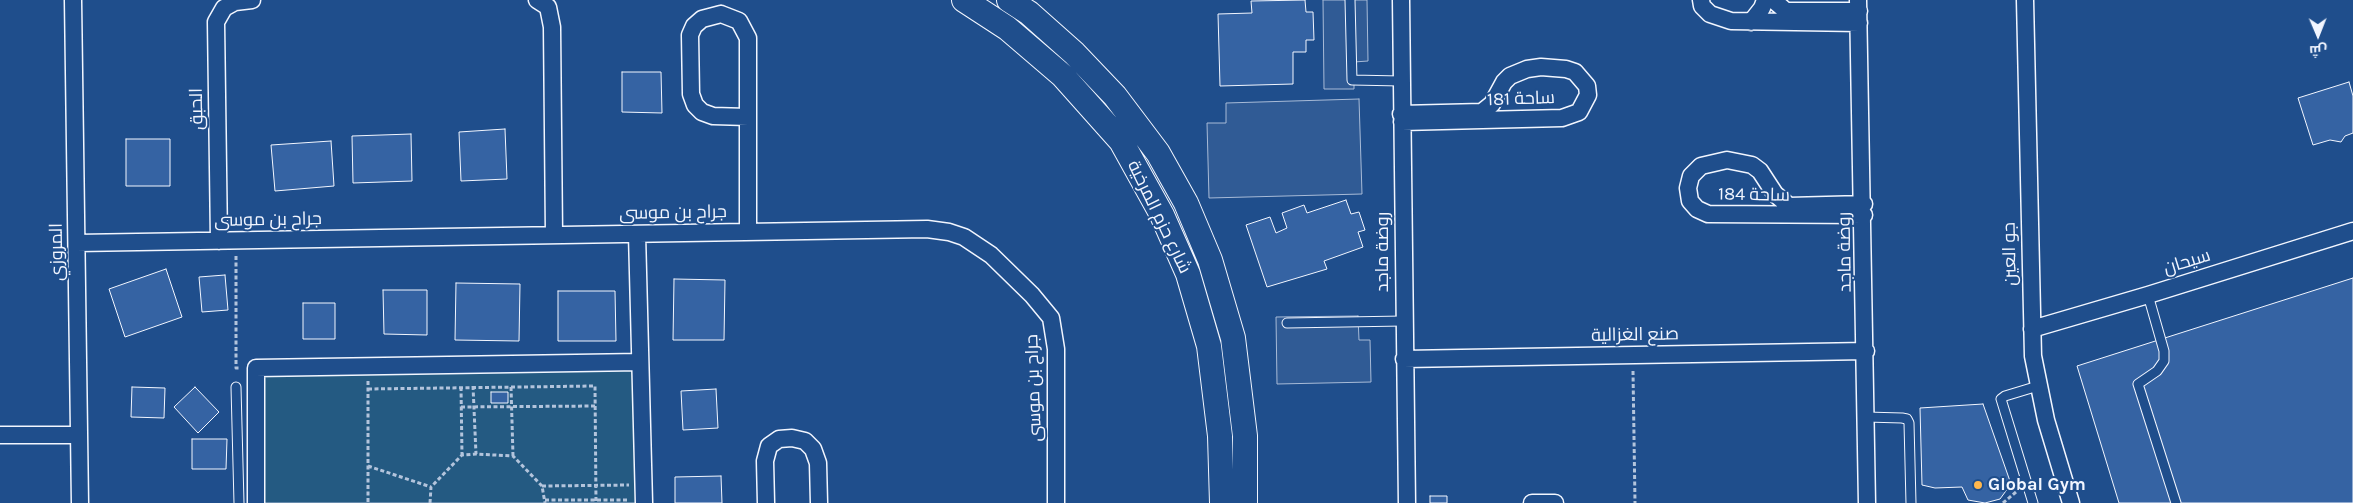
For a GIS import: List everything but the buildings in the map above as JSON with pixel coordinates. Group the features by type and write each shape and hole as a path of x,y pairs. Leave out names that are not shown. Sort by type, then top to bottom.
{"street":[{"name":"المروزي","path":"74,0 80,503"},
{"name":"الحبق","path":"228,240 216,22 224,8 235,2 252,0"},
{"path":"537,0 548,7 552,27 554,235"},
{"name":"شارع حزم المرخية","path":"964,0 1007,28 1063,76 1121,141 1162,215 1188,274 1209,346 1220,436 1220,500"},
{"name":"شارع حزم المرخية","path":"1009,0 1029,13 1074,53 1115,96 1158,153 1186,203 1210,260 1233,338 1245,436 1245,503"},
{"name":"روضة ماجد","path":"1401,0 1403,320 1408,503"},
{"path":"1701,0 1710,14 1720,19 1751,22 1859,11"},
{"path":"1751,22 1757,16 1765,0"},
{"path":"1773,0 1786,11 1859,11"},
{"name":"جو العين","path":"2025,0 2032,329 2038,386 2071,503"},
{"name":"روضة ماجد","path":"1859,11 1864,210 1867,503"},
{"path":"748,118 713,116 702,112 695,105 691,94 690,35 694,26 711,15 730,16 739,21 748,38 748,118 748,232"},
{"name":"ساحة 181","path":"1541,67 1566,69 1575,72 1587,86 1588,96 1579,112 1562,118 1520,120 1401,118 1482,112 1488,107 1510,76 1528,69 1541,67"},
{"path":"1496,96 1506,110 1520,120"},
{"name":"ساحة 184","path":"1734,161 1752,165 1760,171 1783,203 1789,206 1864,210 1758,215 1708,214 1697,209 1690,201 1688,188 1691,176 1700,166 1712,162 1734,161"},
{"path":"1758,215 1767,196 1769,185"},
{"name":"جراح بن موسى","path":"78,243 927,229 949,232 964,237 990,255 1032,295 1051,318 1056,348 1056,503"},
{"name":"سيحان","path":"2032,329 2353,231"},
{"path":"635,502 640,362 637,234"},
{"name":"صنع الغزالية","path":"1404,359 1866,350"},
{"path":"256,503 256,368 640,362"},
{"path":"0,435 78,435"},
{"path":"766,503 765,461 769,446 779,439 792,438 805,441 813,449 818,463 819,503"},
{"path":"1532,503 1555,503"}],"lane":[{"path":"1350,0 1352,80 1401,81"},
{"path":"2148,295 2164,350 2164,361 2157,371 2138,384 2176,503"},
{"path":"1287,323 1403,320"},
{"path":"2033,503 2001,399 2005,396 2038,386"},
{"path":"236,387 239,503"},
{"path":"1866,417 1907,419 1909,423 1911,503"}],"path":[{"path":"228,240 236,368 256,368"},
{"path":"1632,355 1635,503"},
{"path":"368,375 368,503"},
{"path":"461,380 462,455"},
{"path":"473,380 476,454"},
{"path":"368,389 595,386 596,501"},
{"path":"511,387 512,456"},
{"path":"461,407 595,406"},
{"path":"430,503 431,487 462,455 512,456 542,486 545,501 635,502 629,476"},
{"path":"368,466 431,487"},
{"path":"542,486 630,485"}],"shaded area":[{"path":"1323,0 1367,0 1368,61 1354,62 1354,89 1324,89"},
{"path":"1359,99 1362,194 1209,198 1207,123 1226,123 1226,103"},
{"path":"1358,316 1359,340 1370,340 1371,382 1277,384 1276,317"},
{"path":"633,367 636,503 263,503 262,372"}],"place":[{"name":"Global Gym","path":"1978,485"}]}
